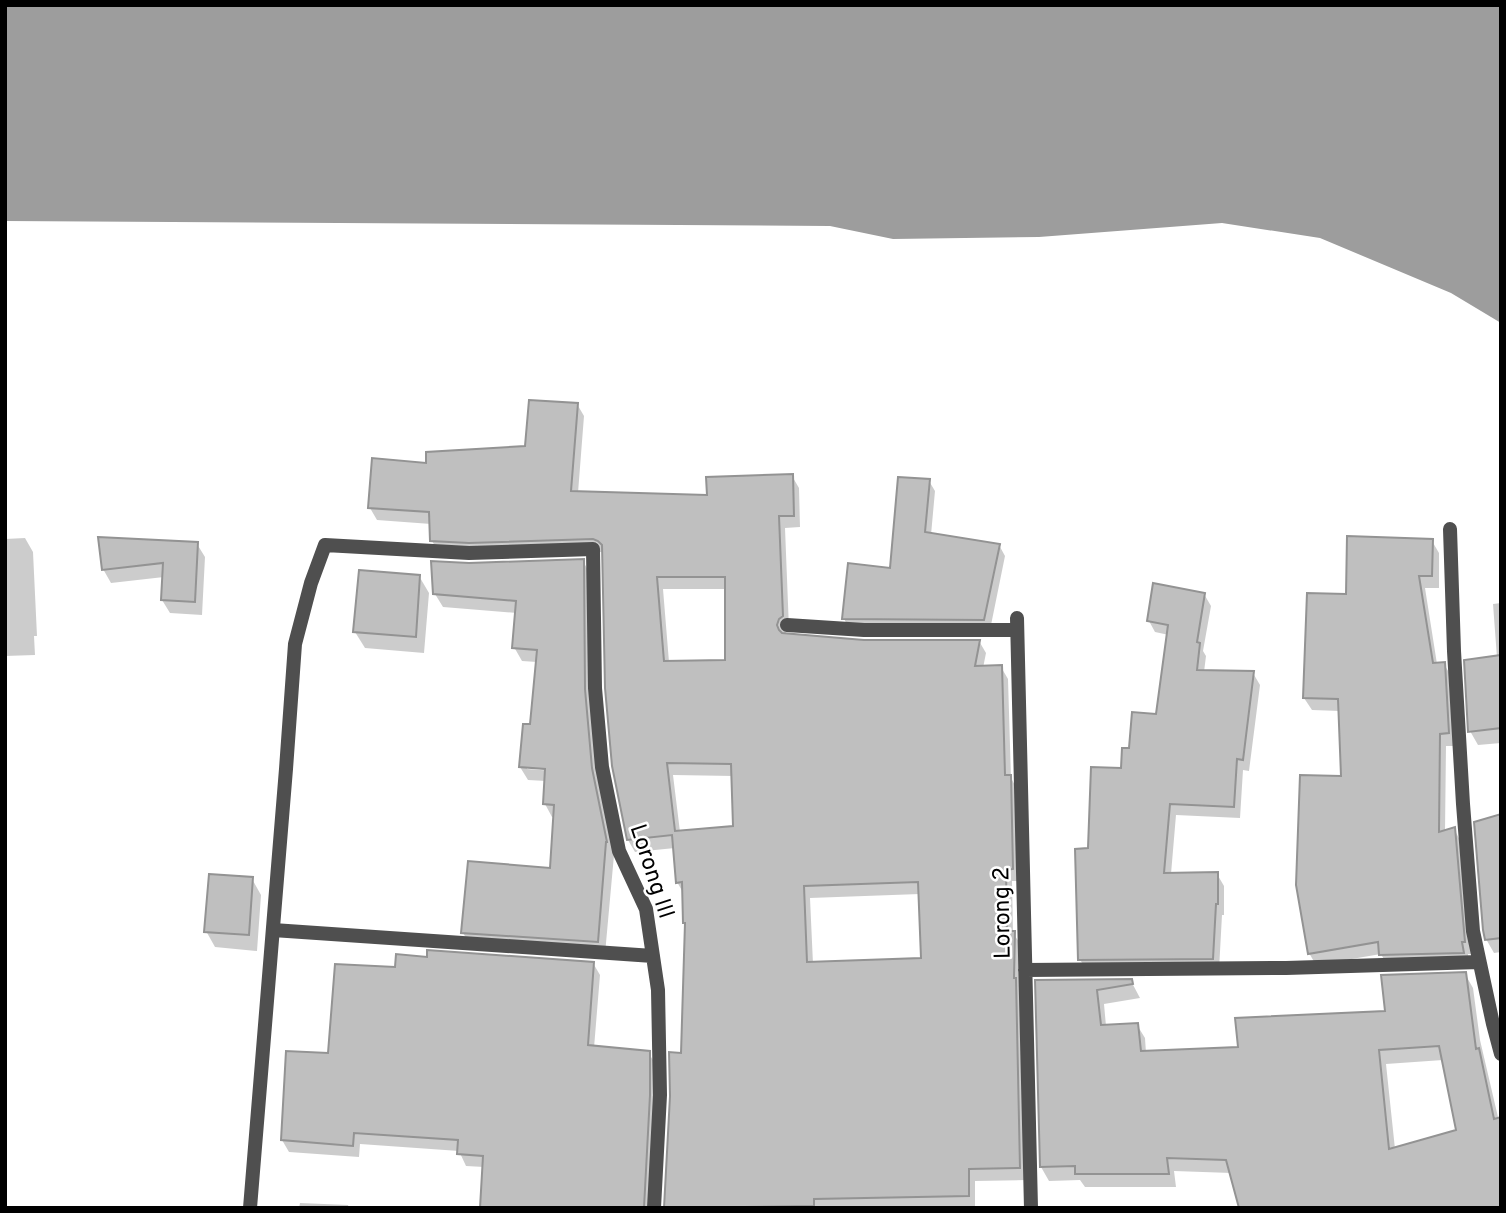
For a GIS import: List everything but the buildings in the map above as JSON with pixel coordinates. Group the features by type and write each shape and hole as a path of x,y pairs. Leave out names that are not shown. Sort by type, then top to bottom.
{"street":[{"path":"1450,529 1454,651 1473,931 1501,1054"},
{"name":"Lorong III","path":"273,930 295,644 325,545 469,553 593,549 595,688 602,767 619,851 646,909 658,990 660,1095 654,1208"},
{"name":"Lorong 2","path":"787,625 864,630 1017,624 1031,1208"},
{"path":"250,1208 273,930 653,956"},
{"path":"1025,970 1286,968 1479,962"}],"shaded area":[{"path":"5,5 1501,5 1501,323 1451,293 1320,238 1222,223 1039,237 893,239 830,226 5,221"}]}
